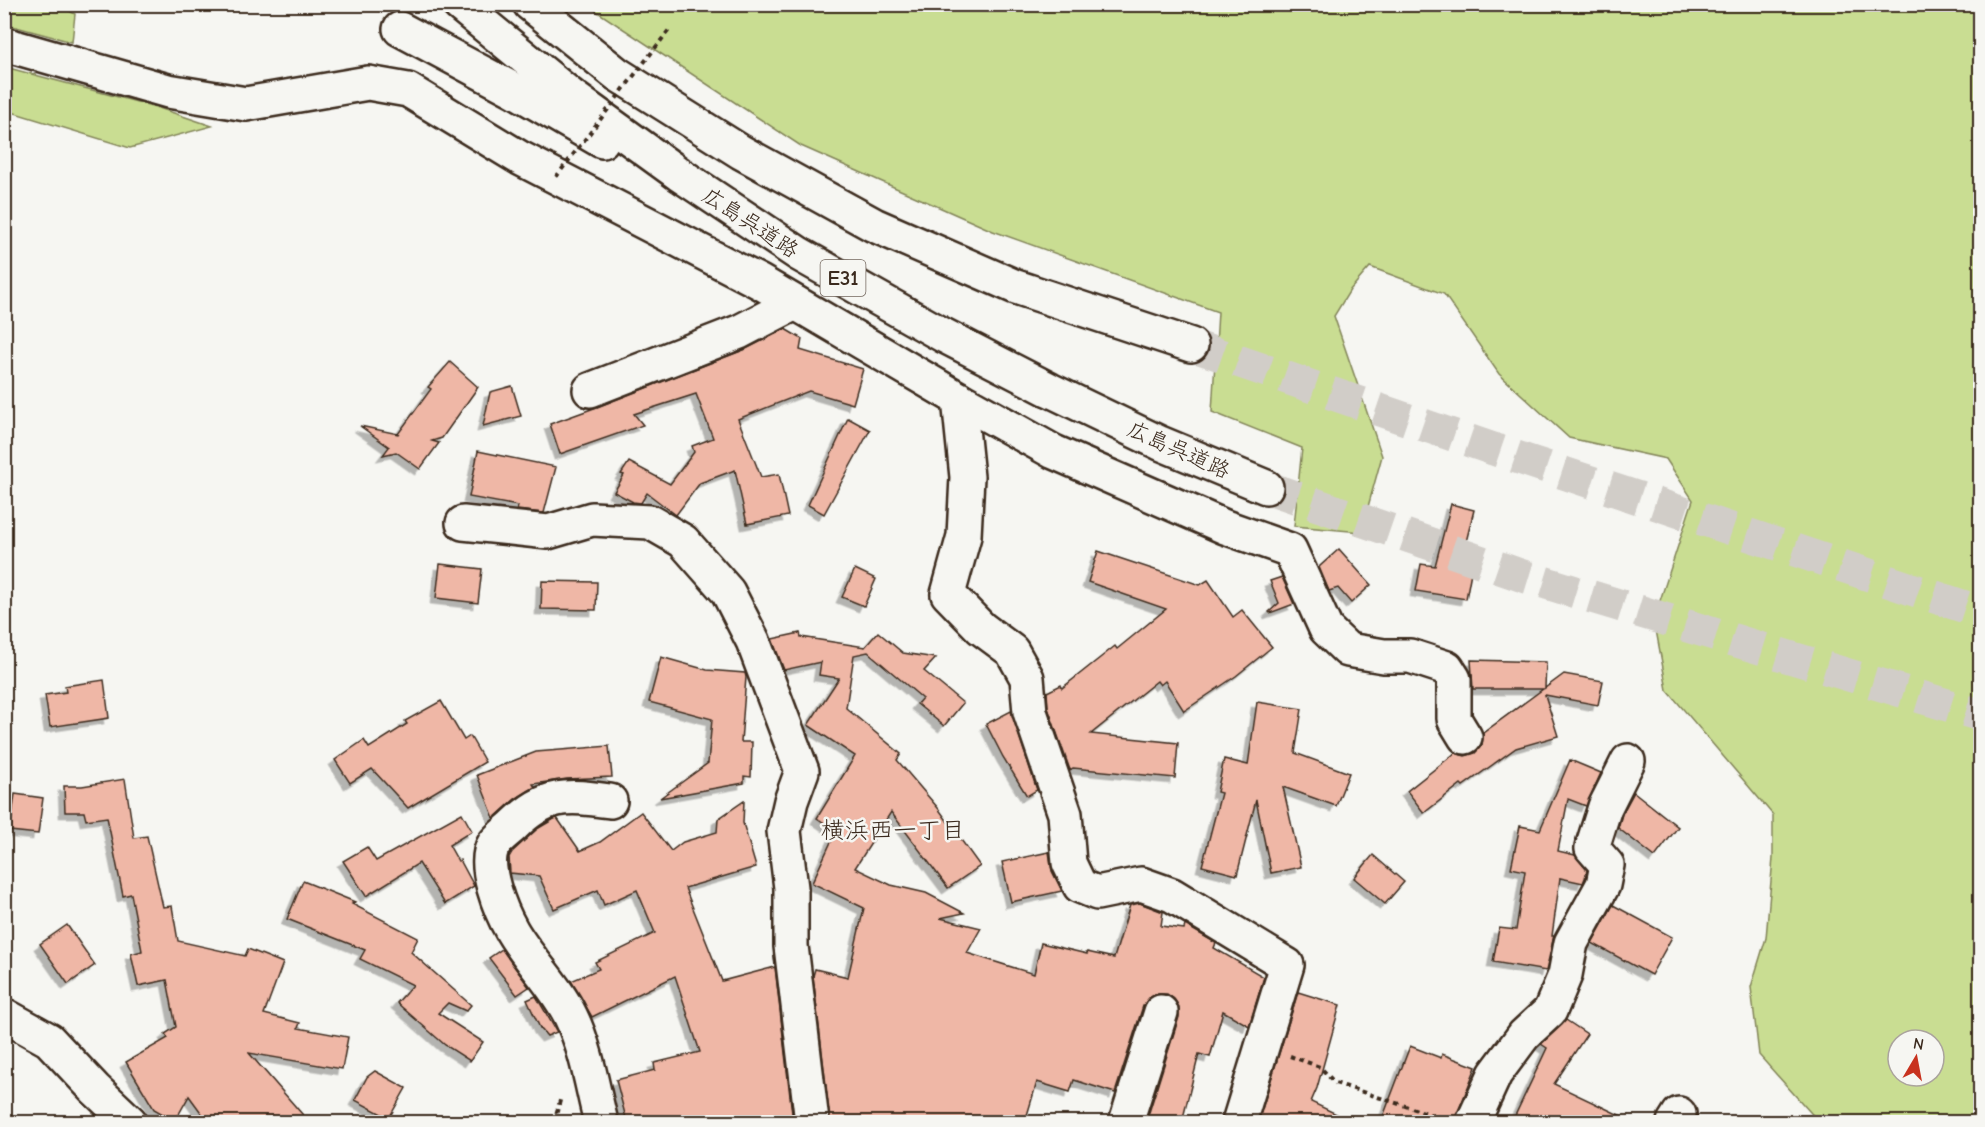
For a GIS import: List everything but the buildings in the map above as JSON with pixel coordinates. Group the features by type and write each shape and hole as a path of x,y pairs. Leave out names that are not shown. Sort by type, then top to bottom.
{"main road":[{"name":"広島呉道路","path":"459,4 588,108 680,174 799,254 943,335 1050,390 1160,443 1266,486"},
{"path":"530,4 617,74 741,152 874,225 1016,286 1191,345"},
{"path":"400,28 526,97 799,254"},
{"path":"4,44 168,91 246,104 368,83 408,90 520,158 760,282 1054,452 1225,526 1290,550 1326,630 1348,650 1384,656 1410,656 1447,668 1454,679 1454,719 1466,736"},
{"path":"590,390 739,332 795,303"},
{"path":"959,399 967,477 964,536 948,594 981,628 1012,651 1027,678 1030,712 1065,814 1069,863 1080,886 1097,892 1141,884 1172,895 1287,965 1239,1122"},
{"path":"463,523 548,532 592,519 650,522 683,541 728,592 753,641 802,771 791,801 784,831 791,888 791,946 812,1122"},
{"path":"1460,1121 1524,1035 1550,1011 1565,975 1571,943 1603,885 1607,865 1592,848 1605,807 1628,761"},
{"path":"601,1122 583,1043 570,1014 511,930 492,884 489,865 494,845 522,817 545,801 573,796 610,801"},
{"path":"1126,1122 1161,1012"},
{"path":"4,1016 49,1040 130,1122"}],"path":[{"path":"556,177 669,30"},
{"path":"1262,1046 1320,1067 1335,1083 1460,1121"}],"green space":[{"path":"4,5 58,5 75,14 72,42 5,24"},
{"path":"587,5 1980,5 1980,1122 1819,1122 1759,1055 1751,987 1766,938 1773,858 1773,815 1667,690 1654,619 1693,500 1666,459 1569,438 1499,374 1444,294 1370,267 1350,290 1334,316 1382,456 1361,532 1294,526 1302,448 1212,412 1218,312 993,231 801,146"},
{"path":"5,67 156,107 212,126 130,148 5,110"}],"tunnel":[{"path":"1191,345 1525,460 1980,612"},
{"path":"1266,487 1520,575 1980,715"}],"district":[{"name":"横浜西一丁目","path":"893,830"}]}
